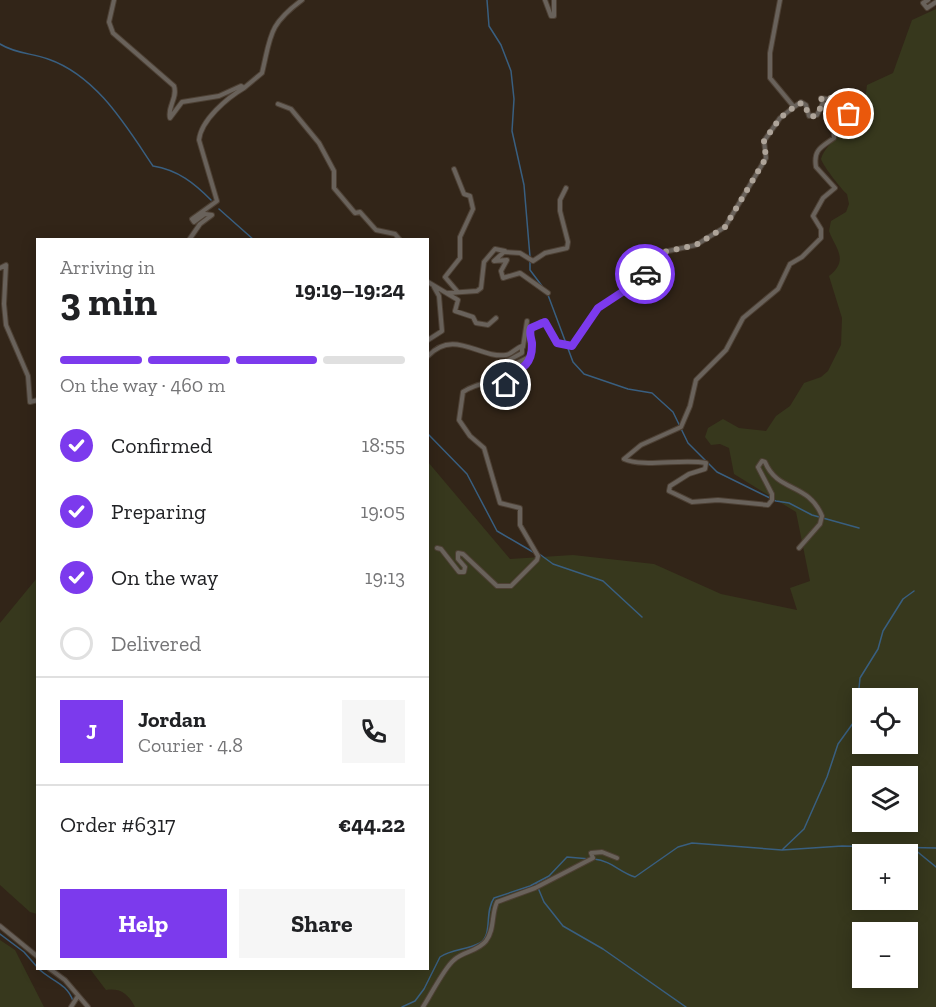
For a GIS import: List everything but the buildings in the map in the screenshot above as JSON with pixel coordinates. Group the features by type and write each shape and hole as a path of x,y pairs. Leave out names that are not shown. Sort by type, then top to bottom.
{"street":[{"path":"114,0 109,22 112,33 174,86 170,118 182,102 219,96 241,86 244,88"},
{"path":"190,238 200,224 212,215 205,214 194,222 192,219 217,201 199,140 200,131 210,118 262,73 267,43 279,20 302,0"},
{"path":"545,0 551,16 554,16 554,0"},
{"path":"780,0 770,53 770,78 794,107"},
{"path":"928,0 923,3 927,8 936,2"},
{"path":"437,548 441,549 459,572 464,572 465,567 458,559 458,553 464,554 497,586 511,586 537,560 538,556 520,525 520,508 503,504 499,500 484,448 470,436 459,420 463,392 482,381 498,380 520,372 529,357 532,342 529,332 536,325 545,322 557,343 572,346 598,308 641,280 659,253 696,245 725,227 766,158 764,141 780,118 801,102 806,105 808,116 817,115 823,102 821,98 825,97 845,102 850,108 848,116 834,128 834,138 822,145 816,153 816,166 835,188 823,198 813,216 821,230 821,238 802,257 790,264 778,289 743,318 726,350 694,383 690,406 681,427 641,444 624,459 655,463 693,460 706,463 708,466 705,469 689,474 670,486 669,491 692,502 718,500 755,505 768,505 772,500 772,495 758,467 762,461 765,462 770,475 806,494 822,516 820,524 799,548"},
{"path":"278,104 291,109 319,143 334,171 334,188 355,213 360,212 376,230 395,234 398,238"},
{"path":"454,169 464,194 470,196 473,209 460,237 460,258 445,277 457,292"},
{"path":"448,293 477,291 481,288 487,256 495,249 520,253 533,261 545,253 567,248 568,242 559,206 566,188"},
{"path":"505,252 494,261 507,260 501,271 503,278 520,273 535,286 539,285 548,293"},
{"path":"0,268 6,265 4,304 8,331 28,376 30,402 36,400"},
{"path":"429,283 458,300 455,311 472,316 476,323 489,324 496,318"},
{"path":"429,339 442,330 439,296 433,286"},
{"path":"527,321 522,353 507,361 506,366 513,366 529,357"},
{"path":"429,355 433,350 452,345 468,345 499,355 508,355 519,346 523,347"},
{"path":"498,380 506,385 520,384"},
{"path":"423,1007 455,958 477,949 486,941 493,923 492,912 497,902 535,888 576,865 592,859 591,853 596,851 617,858"},
{"path":"0,926 36,955"},
{"path":"51,970 65,980 77,999 88,1007"},
{"path":"71,1007 77,999"}],"green space":[{"path":"936,9 936,1007 135,1007 124,993 106,990 91,970 429,970 429,463 510,559 573,555 654,564 721,594 797,610 790,588 810,581 796,512 734,474 729,448 720,444 711,445 705,437 708,428 723,419 739,428 766,431 776,416 790,406 804,383 821,377 828,371 841,345 842,318 829,276 839,265 840,259 829,231 831,221 846,212 849,204 847,194 821,159 828,146 861,113 867,85 893,73 912,20"},
{"path":"36,579 36,914 30,912 0,885 0,623"},
{"path":"0,940 15,950 44,1007 0,1007"}],"waterway":[{"path":"487,0 489,26 501,45 511,71 514,99 512,131 524,185 530,257"},
{"path":"0,44 12,50 48,59 81,77 109,104 153,166 185,178 211,200"},
{"path":"219,209 252,238"},
{"path":"530,262 530,270 542,286"},
{"path":"548,295 573,362 584,374 628,389 652,393 673,412 688,443 717,472 776,501 789,503 812,515 859,528"},
{"path":"429,435 467,474 497,531 533,552"},
{"path":"538,553 553,564 603,581 642,617"},
{"path":"783,849 804,829 827,777 838,744 856,719 860,678 878,649 883,631 903,599 914,591"},
{"path":"594,859 606,862 635,877 678,847 692,843 782,850 842,846 936,848"},
{"path":"918,852 936,867"},
{"path":"402,1007 415,1001 424,989 440,957 480,943 484,939 488,929 489,910 494,898 530,886 549,876 567,857 590,859"},
{"path":"536,883 544,902 563,926 603,949 686,1007"},
{"path":"0,934 24,952 36,966"},
{"path":"40,970 63,986 73,1001"}],"way so far":[{"path":"645,274 659,253 667,249 680,250 696,245 725,227 741,198 752,185 753,176 766,158 764,141 775,129 780,118 799,103 806,105 808,116 811,117 817,115 822,106 821,98 835,98 848,104 849,114"}],"route":[{"path":"506,385 498,380 520,372 528,361 532,345 529,332 531,328 545,322 557,343 572,346 598,308 608,299 641,280 645,274"}]}
